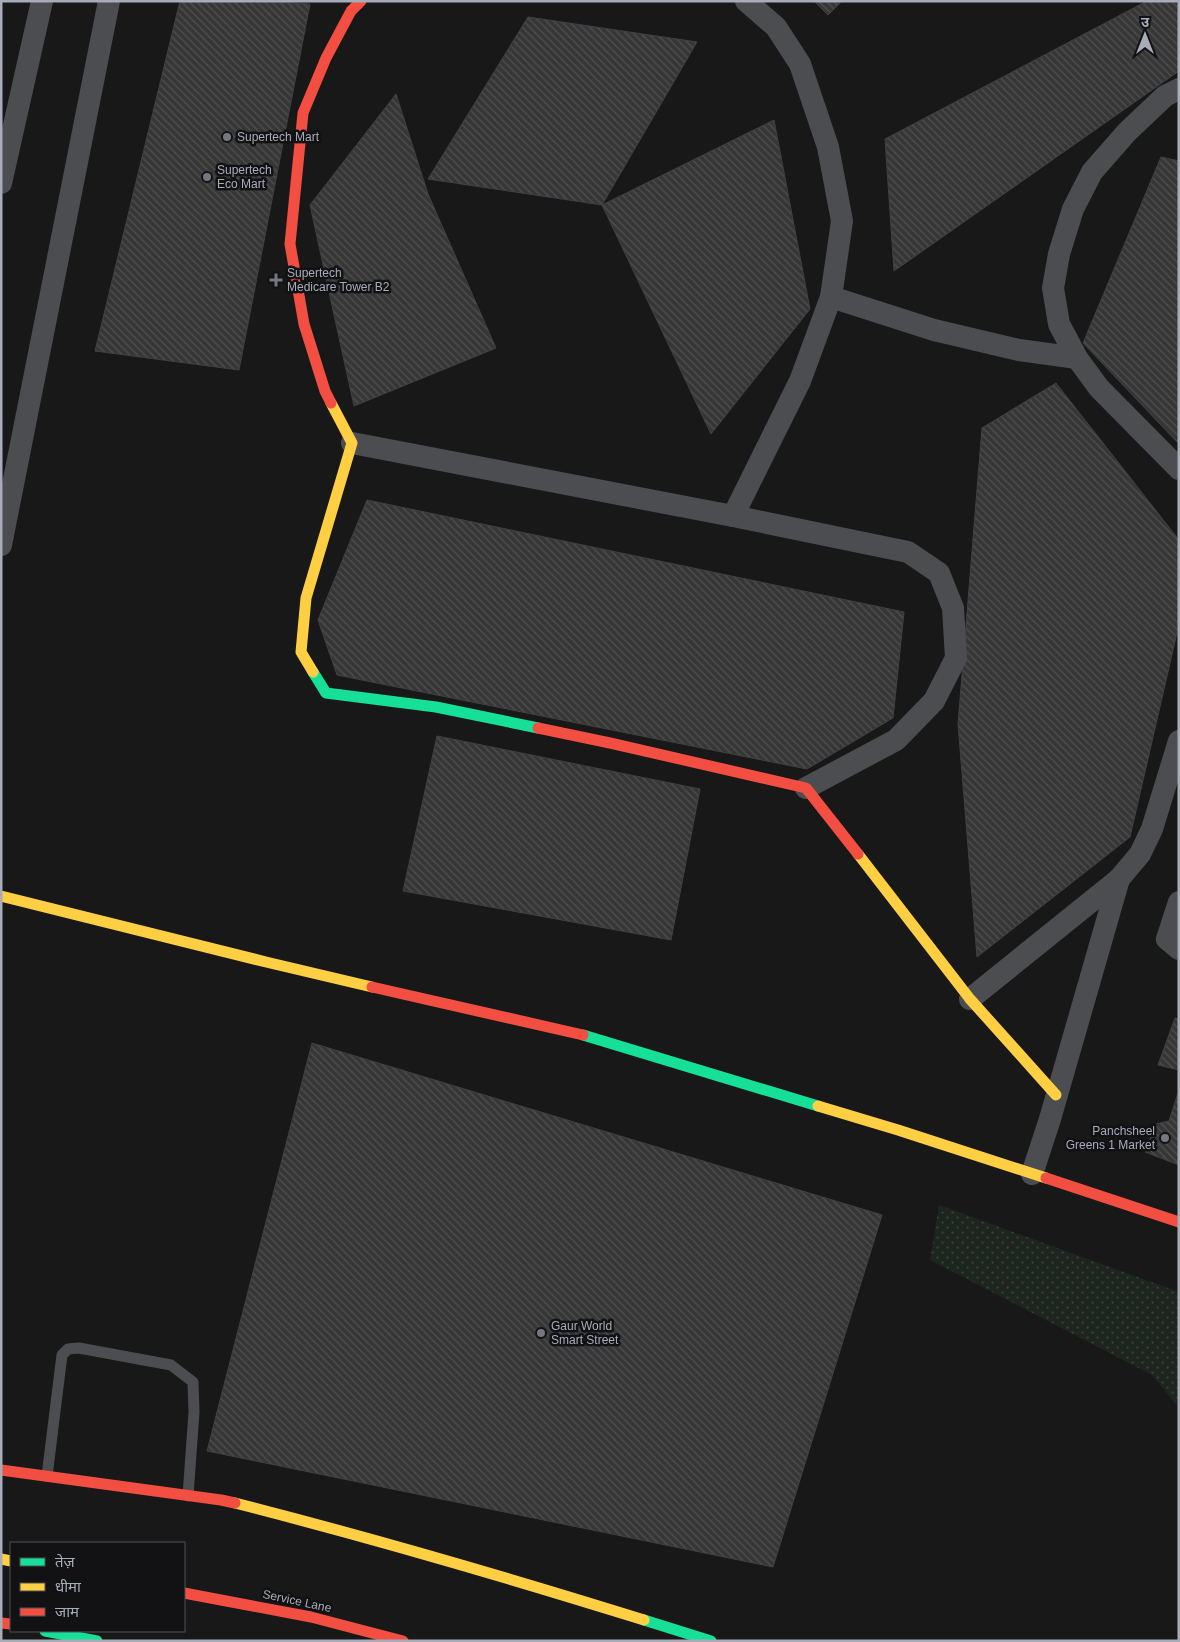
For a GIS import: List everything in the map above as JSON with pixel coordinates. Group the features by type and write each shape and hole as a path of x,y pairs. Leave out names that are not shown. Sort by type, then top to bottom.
{"street":[{"path":"1,183 42,1"},
{"path":"1,546 109,1"},
{"path":"361,1 351,11 326,58 303,113 290,244 304,324 325,390 352,443 306,598 301,652 326,693 436,707 610,743 806,788 970,998 1056,1094"},
{"path":"733,516 800,381 831,296 842,221 828,147 800,64 776,27 746,1"},
{"path":"1174,95 1127,132 1092,172 1073,209 1059,254 1053,288 1059,324 1077,358 1099,388 1179,469"},
{"path":"831,296 934,330 1019,350 1077,358"},
{"path":"352,443 733,516 908,552 939,573 953,608 956,658 934,701 896,740 806,788"},
{"path":"970,998 1119,879 1140,854 1152,829 1179,741"},
{"path":"1032,1174 1050,1119 1119,879"},
{"path":"1,896 266,962 582,1035 898,1130 1179,1222"},
{"path":"1179,902 1167,939 1179,949"},
{"path":"1,1470 221,1500 293,1518 543,1589 712,1641"},
{"name":"Service Lane","path":"185,1593 311,1617 403,1641"},
{"path":"50,1632 97,1641"}],"lane":[{"path":"47,1476 62,1355 68,1349 79,1348 170,1365 193,1382 194,1412 188,1496"}],"shaded area":[{"path":"939,1205 1179,1292 1179,1408 1152,1375 930,1260"}],"building":[{"name":"Supertech Eco Mart","path":"180,1 257,1 310,4 239,370 95,351"},
{"path":"814,1 842,1 828,15"},
{"path":"1147,1 1179,1 1179,71 894,271 885,139"},
{"path":"528,17 697,42 602,205 428,179"},
{"path":"396,94 428,194 496,348 354,406 310,205"},
{"path":"774,120 810,309 711,434 602,205"},
{"path":"1161,157 1179,161 1179,444 1083,343"},
{"path":"1056,383 1179,540 1179,624 1130,837 977,957 958,724 982,428"},
{"path":"367,500 904,612 893,718 807,769 337,675 318,620"},
{"path":"437,736 700,789 671,940 403,891"},
{"path":"1175,1018 1179,1019 1179,1070 1158,1065"},
{"name":"Gaur World Smart Street","path":"312,1043 882,1215 773,1567 207,1451"},
{"name":"Panchsheel Greens 1 Market","path":"1179,1090 1179,1165 1145,1152 1156,1124 1169,1121"}],"traffic: fast":[{"path":"313,672 326,693 436,707 538,728"},
{"path":"583,1035 818,1106"},
{"path":"644,1620 711,1641"},
{"path":"50,1632 97,1641"}],"traffic: slow":[{"path":"313,672 301,652 306,598 352,443 331,403"},
{"path":"858,854 970,999 1056,1095"},
{"path":"1,896 372,987"},
{"path":"818,1106 1046,1178"},
{"path":"235,1503 440,1559 644,1620"},
{"path":"1,1559 10,1561"}],"traffic: jam":[{"path":"331,403 325,391 304,324 290,244 303,113 326,58 351,11 361,1"},
{"path":"538,728 806,788 858,854"},
{"path":"372,987 583,1035"},
{"path":"1046,1178 1179,1222"},
{"path":"1,1470 235,1503"},
{"path":"185,1593 311,1617 403,1641"},
{"path":"1,1623 10,1624"}],"place":[{"name":"Supertech Mart","path":"227,137"},
{"name":"Supertech Eco Mart","path":"207,177"},
{"name":"Supertech Medicare Tower B2","path":"276,280"},
{"name":"Panchsheel Greens 1 Market","path":"1165,1138"},
{"name":"Gaur World Smart Street","path":"541,1333"}]}
